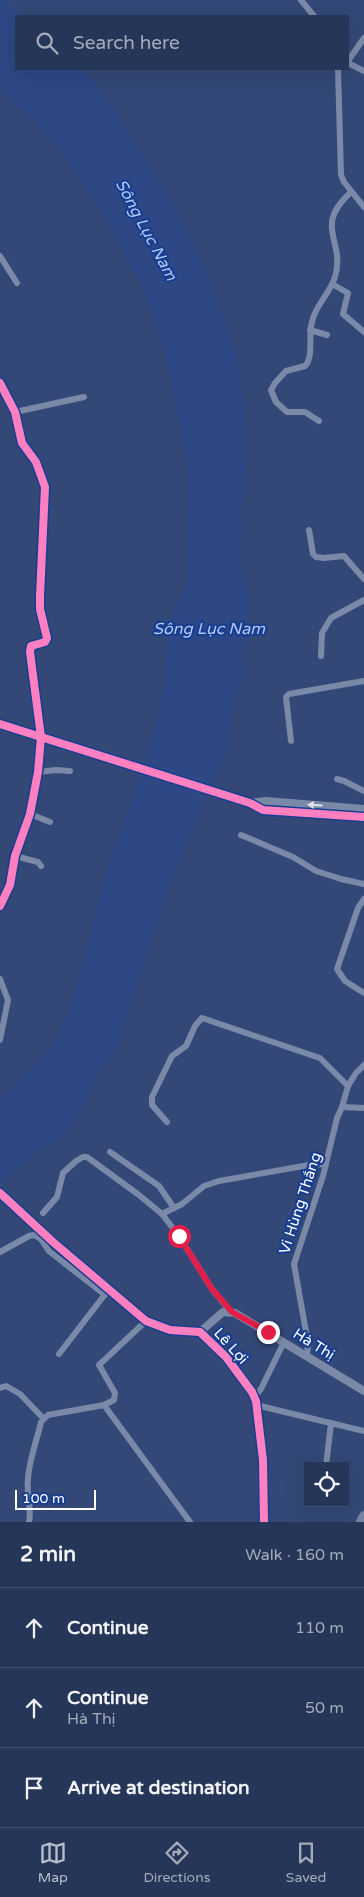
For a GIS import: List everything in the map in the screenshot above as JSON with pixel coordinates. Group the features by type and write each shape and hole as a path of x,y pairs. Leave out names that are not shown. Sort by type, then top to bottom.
{"highway":[{"path":"361,1522 364,1516"}],"street":[{"path":"301,0 313,15"},
{"path":"349,60 364,38"},
{"path":"349,63 364,71"},
{"path":"338,70 340,170 344,182 364,207"},
{"path":"319,421 305,412 287,412 276,402 272,396 272,390 275,383 286,371 300,368 310,358 310,330 314,313 332,284 337,269 331,222 339,204 351,192"},
{"path":"0,256 17,283"},
{"path":"0,269 7,266"},
{"path":"332,284 348,293 343,314 364,332"},
{"path":"310,330 327,335"},
{"path":"0,383 15,412 22,443 36,462 45,487 40,609 47,638 45,642 31,646 30,652 41,737 38,772 30,814 15,856 10,886 0,906"},
{"path":"15,412 84,397"},
{"path":"309,530 313,554 316,557 319,559 344,556 364,579"},
{"path":"321,656 322,633 331,618 364,600"},
{"path":"291,741 286,697 289,694 364,680"},
{"path":"0,724 250,803 263,810 364,817"},
{"path":"38,772 70,771"},
{"path":"337,779 344,780 364,791"},
{"path":"250,803 266,801 364,809"},
{"path":"30,814 50,822"},
{"path":"241,835 293,857 316,871 364,884"},
{"path":"15,856 38,862 41,866"},
{"path":"364,899 358,908 337,969 345,980 364,993"},
{"path":"0,979 8,1000 0,1040"},
{"path":"167,1122 152,1105 152,1097 172,1056 186,1046 194,1026 202,1018 320,1058 348,1086"},
{"name":"Vi Hùng Thắng","path":"307,1355 308,1343 294,1264 326,1164 337,1118 348,1086 356,1073 364,1065"},
{"path":"342,1107 364,1108"},
{"path":"110,1152 159,1186 174,1208"},
{"path":"43,1213 57,1197 63,1173 83,1157 87,1157 162,1214 179,1236 212,1289 232,1312"},
{"path":"162,1214 174,1208 204,1186 219,1181 309,1165 326,1164"},
{"name":"Lê Lợi","path":"0,1193 107,1292 146,1321 170,1330 200,1332 226,1357 252,1392 256,1404 263,1460 264,1522"},
{"path":"0,1252 34,1234 39,1237 49,1251 107,1292 60,1354"},
{"path":"200,1332 222,1312 232,1312"},
{"name":"Hà Thị","path":"232,1312 307,1355 364,1391"},
{"path":"29,1522 28,1478 43,1418 48,1415 104,1405 114,1400 116,1395 99,1365 146,1321"},
{"path":"254,1397 261,1389 284,1342"},
{"path":"0,1388 6,1386 13,1389 43,1418"},
{"path":"256,1404 364,1432"},
{"path":"104,1405 190,1522"},
{"path":"326,1462 331,1423"}],"water":[{"name":"Sông Lục Nam","path":"0,0 3,0 22,15 15,15 15,70 85,71 114,108 180,215 195,245 212,285 236,354 244,409 246,473 241,511 242,532 239,559 247,587 248,618 251,632 249,640 240,656 244,661 246,670 231,714 231,729 227,750 172,878 118,1044 111,1060 99,1071 86,1103 66,1133 56,1141 41,1148 0,1185 0,1098 39,1062 55,1041 68,1013 104,877 133,796 158,715 165,682 167,634 172,614 187,583 188,472 164,348 141,282 129,265 104,217 59,150 28,115 0,91"}],"cycle path":[{"path":"0,383 15,412 22,443 36,462 45,487 40,609 47,638 45,642 31,646 30,652 41,737 38,772 30,814 15,856 10,885 0,906"},
{"path":"0,724 250,803 263,810 364,817"},
{"path":"0,1193 53,1242 146,1321 170,1330 200,1332 226,1357 252,1392 256,1401 263,1460 264,1522"}],"route":[{"path":"179,1236 212,1289 232,1312 268,1332"}]}
